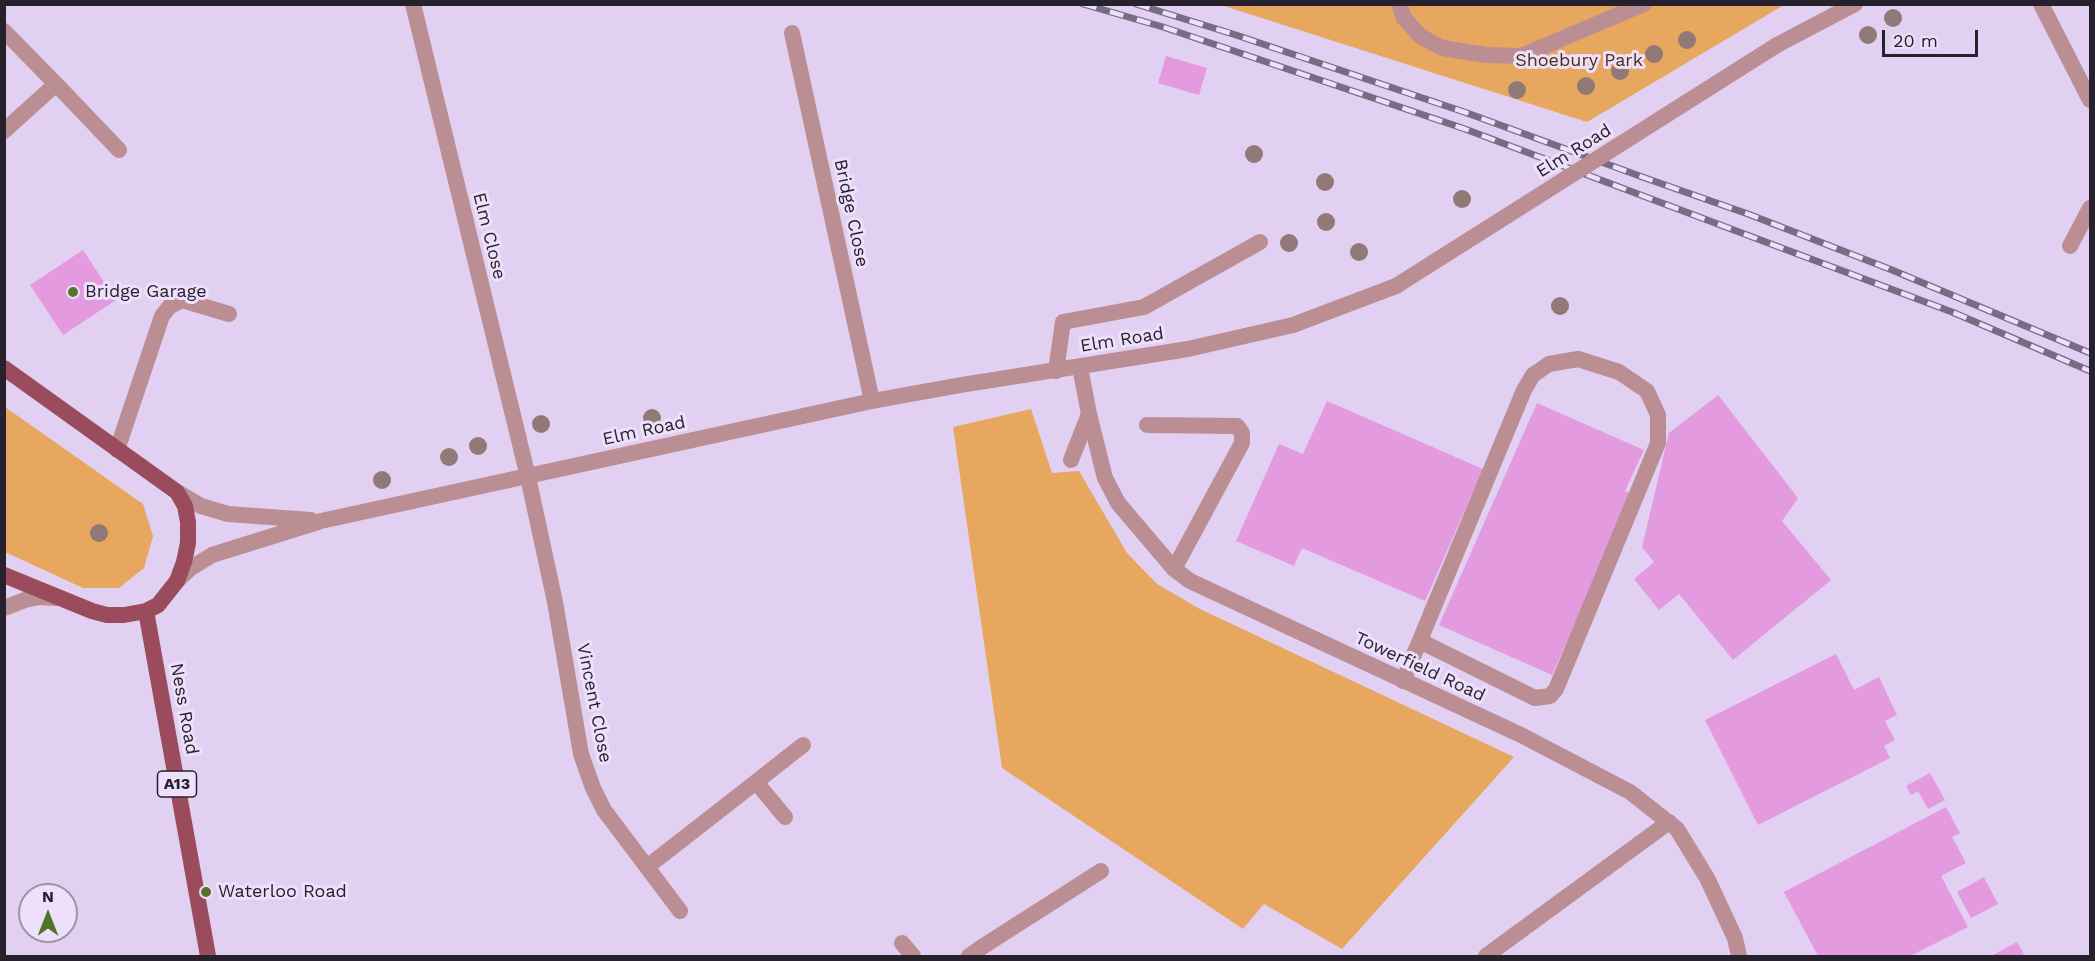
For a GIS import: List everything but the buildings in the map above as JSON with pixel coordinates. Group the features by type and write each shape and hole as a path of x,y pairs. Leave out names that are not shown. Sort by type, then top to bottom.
{"main road":[{"path":"4,368 177,492 185,506 188,522 188,543 177,581 158,605 146,611 107,615 57,598 4,576"},
{"name":"Ness Road","path":"146,611 208,957"}],"street":[{"name":"Elm Close","path":"413,4 528,477"},
{"path":"1399,4 1404,18 1420,36 1442,48 1486,55 1521,56 1644,4"},
{"name":"Elm Road","path":"177,581 191,568 212,555 321,521 872,401 1188,349 1293,325 1396,286 1778,45 1855,4"},
{"path":"2041,4 2091,100"},
{"path":"4,31 119,150"},
{"name":"Bridge Close","path":"792,33 872,401"},
{"path":"4,131 56,84"},
{"path":"2070,246 2091,208"},
{"path":"1056,370 1064,322 1144,307 1260,242"},
{"path":"117,450 162,316 170,306 182,300 229,314"},
{"path":"1403,681 1524,390 1533,375 1549,364 1578,359 1619,372 1647,391 1658,415 1658,443 1556,688 1550,696 1535,698 1420,641"},
{"name":"Towerfield Road","path":"1080,367 1105,478 1118,503 1174,569 1190,582 1521,735 1630,792 1677,829 1707,878 1735,938 1739,957"},
{"path":"1071,460 1089,414"},
{"path":"1148,425 1237,426 1242,433 1242,443 1174,569"},
{"name":"Vincent Close","path":"528,477 555,602 581,754 593,788 604,810 680,911"},
{"name":"Elm Road","path":"177,492 201,506 228,514 321,521"},
{"path":"4,608 39,597 57,598"},
{"path":"647,867 803,745"},
{"path":"756,782 785,817"},
{"path":"1486,957 1669,822"},
{"path":"976,952 1101,871"},
{"path":"902,943 913,957"}],"green space":[{"name":"Shoebury Park","path":"1221,5 1784,5 1587,122"},
{"path":"5,407 143,504 153,536 144,568 119,588 83,588 5,552"},
{"path":"1031,409 1052,473 1079,471 1127,553 1157,584 1200,609 1514,757 1342,949 1264,904 1243,929 1002,768 953,427"}],"railway":[{"path":"1083,4 1163,27 1465,129 1952,312 2090,371"},
{"path":"1136,4 1236,35 1467,113 1748,214 1892,270 2090,353"}],"place":[{"name":"Bridge Garage","path":"73,292"},
{"name":"Waterloo Road","path":"206,892"}]}
